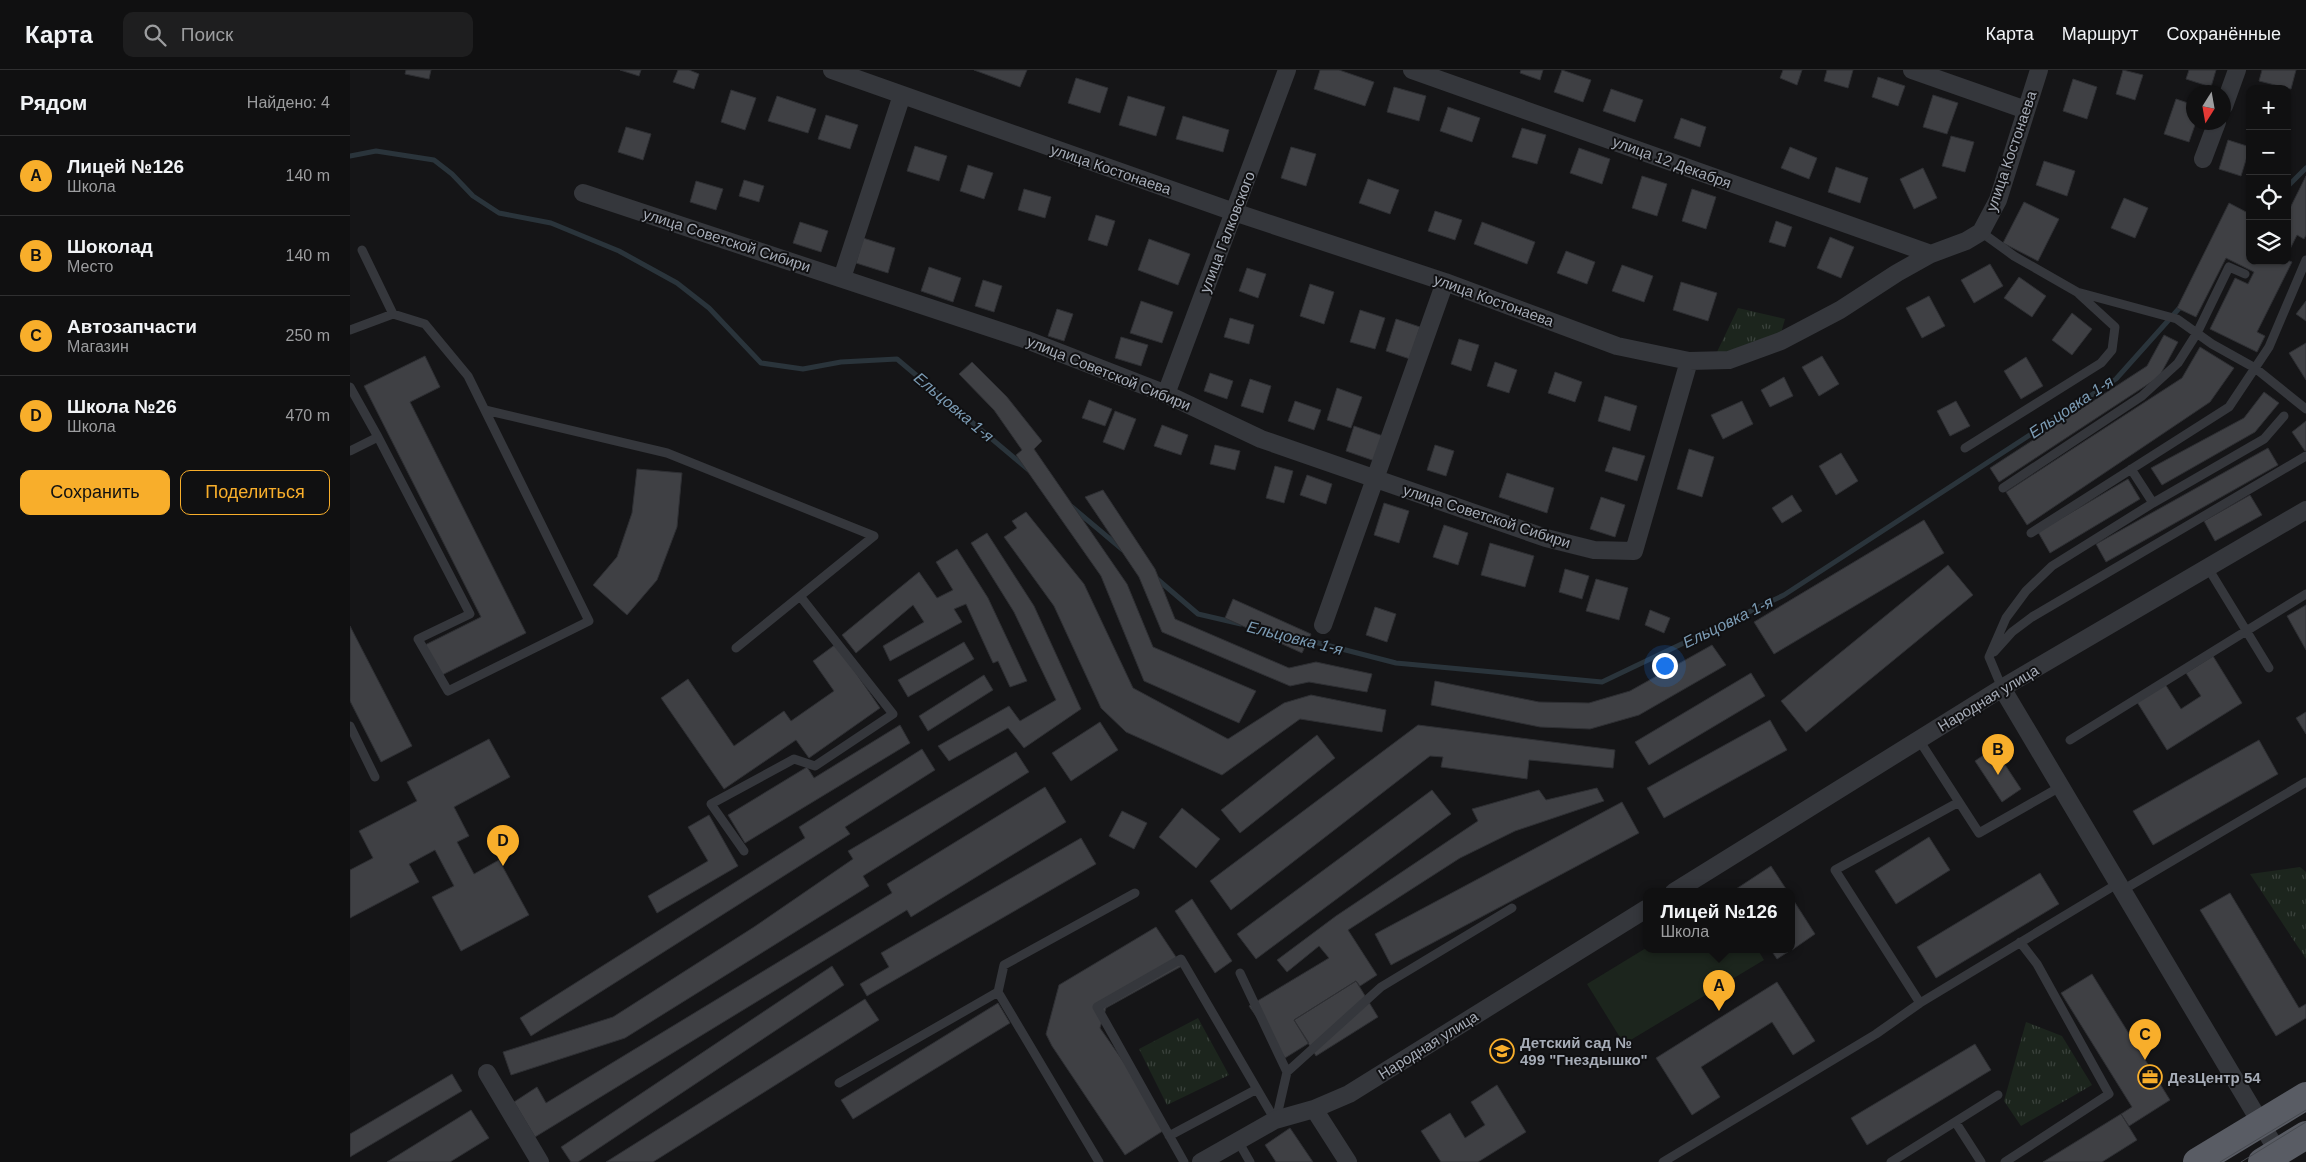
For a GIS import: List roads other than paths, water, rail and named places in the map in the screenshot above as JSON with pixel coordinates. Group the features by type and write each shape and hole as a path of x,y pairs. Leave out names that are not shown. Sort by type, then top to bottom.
{"highway":[{"path":"2197,1162 2306,1096"},
{"path":"2270,1157 2306,1135"}],"street":[{"name":"улица Костонаева","path":"832,70 1234,212 1445,282 1617,346 1689,361 1729,360 1781,341 1840,310 1896,273 1931,254 1966,241 1981,232 1998,200 2039,70"},
{"name":"улица Галковского","path":"1166,394 1287,70"},
{"name":"улица 12 Декабря","path":"1412,70 1931,254"},
{"path":"1912,70 2026,110"},
{"path":"2231,88 2238,70"},
{"path":"842,278 902,95"},
{"path":"2203,159 2214,130"},
{"name":"улица Советской Сибири","path":"583,193 1027,340 1166,394 1260,439 1546,538 1594,550 1634,551 1689,361"},
{"path":"1323,625 1445,282"},
{"name":"Народная улица","path":"1680,888 2002,688 2306,510"},
{"path":"2002,688 2119,887 2262,1122 2270,1157"},
{"name":"Народная улица","path":"1201,1162 1276,1120 1314,1109 1350,1094 1643,911"},
{"path":"487,1073 540,1162"},
{"path":"1314,1109 1348,1162"}],"lane":[{"path":"1964,448 2101,363 2112,350 2115,327 2077,292 2014,256 1981,232"},
{"path":"362,250 393,314"},
{"path":"2031,532 2229,407 2269,346 2306,260"},
{"path":"2003,488 2142,396 2178,363 2197,333 2229,267 2245,274"},
{"path":"2077,292 2177,319 2255,368 2306,409"},
{"path":"350,330 393,314 425,324 468,376 589,621 448,691 418,639 470,614 350,387"},
{"path":"485,410 667,453 874,536 736,648"},
{"path":"2002,688 1988,658 2006,618 2026,591 2052,566 2153,503 2264,439 2284,416"},
{"path":"350,451 378,437"},
{"path":"1988,658 2012,632 2032,617 2306,456"},
{"path":"2131,469 2153,503"},
{"path":"2208,568 2269,668"},
{"path":"2070,740 2306,594"},
{"path":"744,851 711,804 794,759 815,766 893,714 800,596"},
{"path":"350,726 375,777"},
{"path":"1919,740 1979,833 2060,787"},
{"path":"1663,1162 1876,1034 1920,1003 2020,942 2306,782"},
{"path":"1920,1003 1835,870 1959,802"},
{"path":"1098,1162 998,992 1004,965 1135,893"},
{"path":"1276,1120 1287,1072 1381,987 1512,908"},
{"path":"2005,1162 2109,1094 2037,964 2020,942"},
{"path":"1184,1162 1097,1007 1181,959 1276,1120"},
{"path":"1240,973 1287,1072"},
{"path":"839,1083 998,992"},
{"path":"1170,1136 1257,1089"},
{"path":"1891,1162 1998,1096"},
{"path":"1956,1123 1981,1162"},
{"path":"1238,1141 1250,1162"}],"waterway":[{"name":"Ельцовка 1-я","path":"350,156 376,151 434,160 452,174 473,196 499,213 551,223 619,251 677,283 709,308 761,363 803,369 841,362 897,359 1030,471"},
{"name":"Ельцовка 1-я","path":"2291,183 2306,168"},
{"name":"Ельцовка 1-я","path":"1303,639 1396,663 1602,682 1784,595 2116,379 2183,304"},
{"name":"Ельцовка 1-я","path":"1072,507 1123,550"},
{"name":"Ельцовка 1-я","path":"1156,578 1198,614 1241,624"}],"tram line":[{"path":"2220,1162 2306,1110"},
{"path":"2241,1162 2306,1122"}],"place":[{"name":"Шоколад","path":"1998,775"},
{"name":"Школа №26","path":"503,866"},
{"name":"Лицей №126","path":"1719,1011"},
{"name":"Детский сад № 499 \"Гнездышко\"","path":"1502,1051"},
{"name":"Автозапчасти","path":"2145,1060"},
{"name":"ДезЦентр 54","path":"2150,1077"}]}
